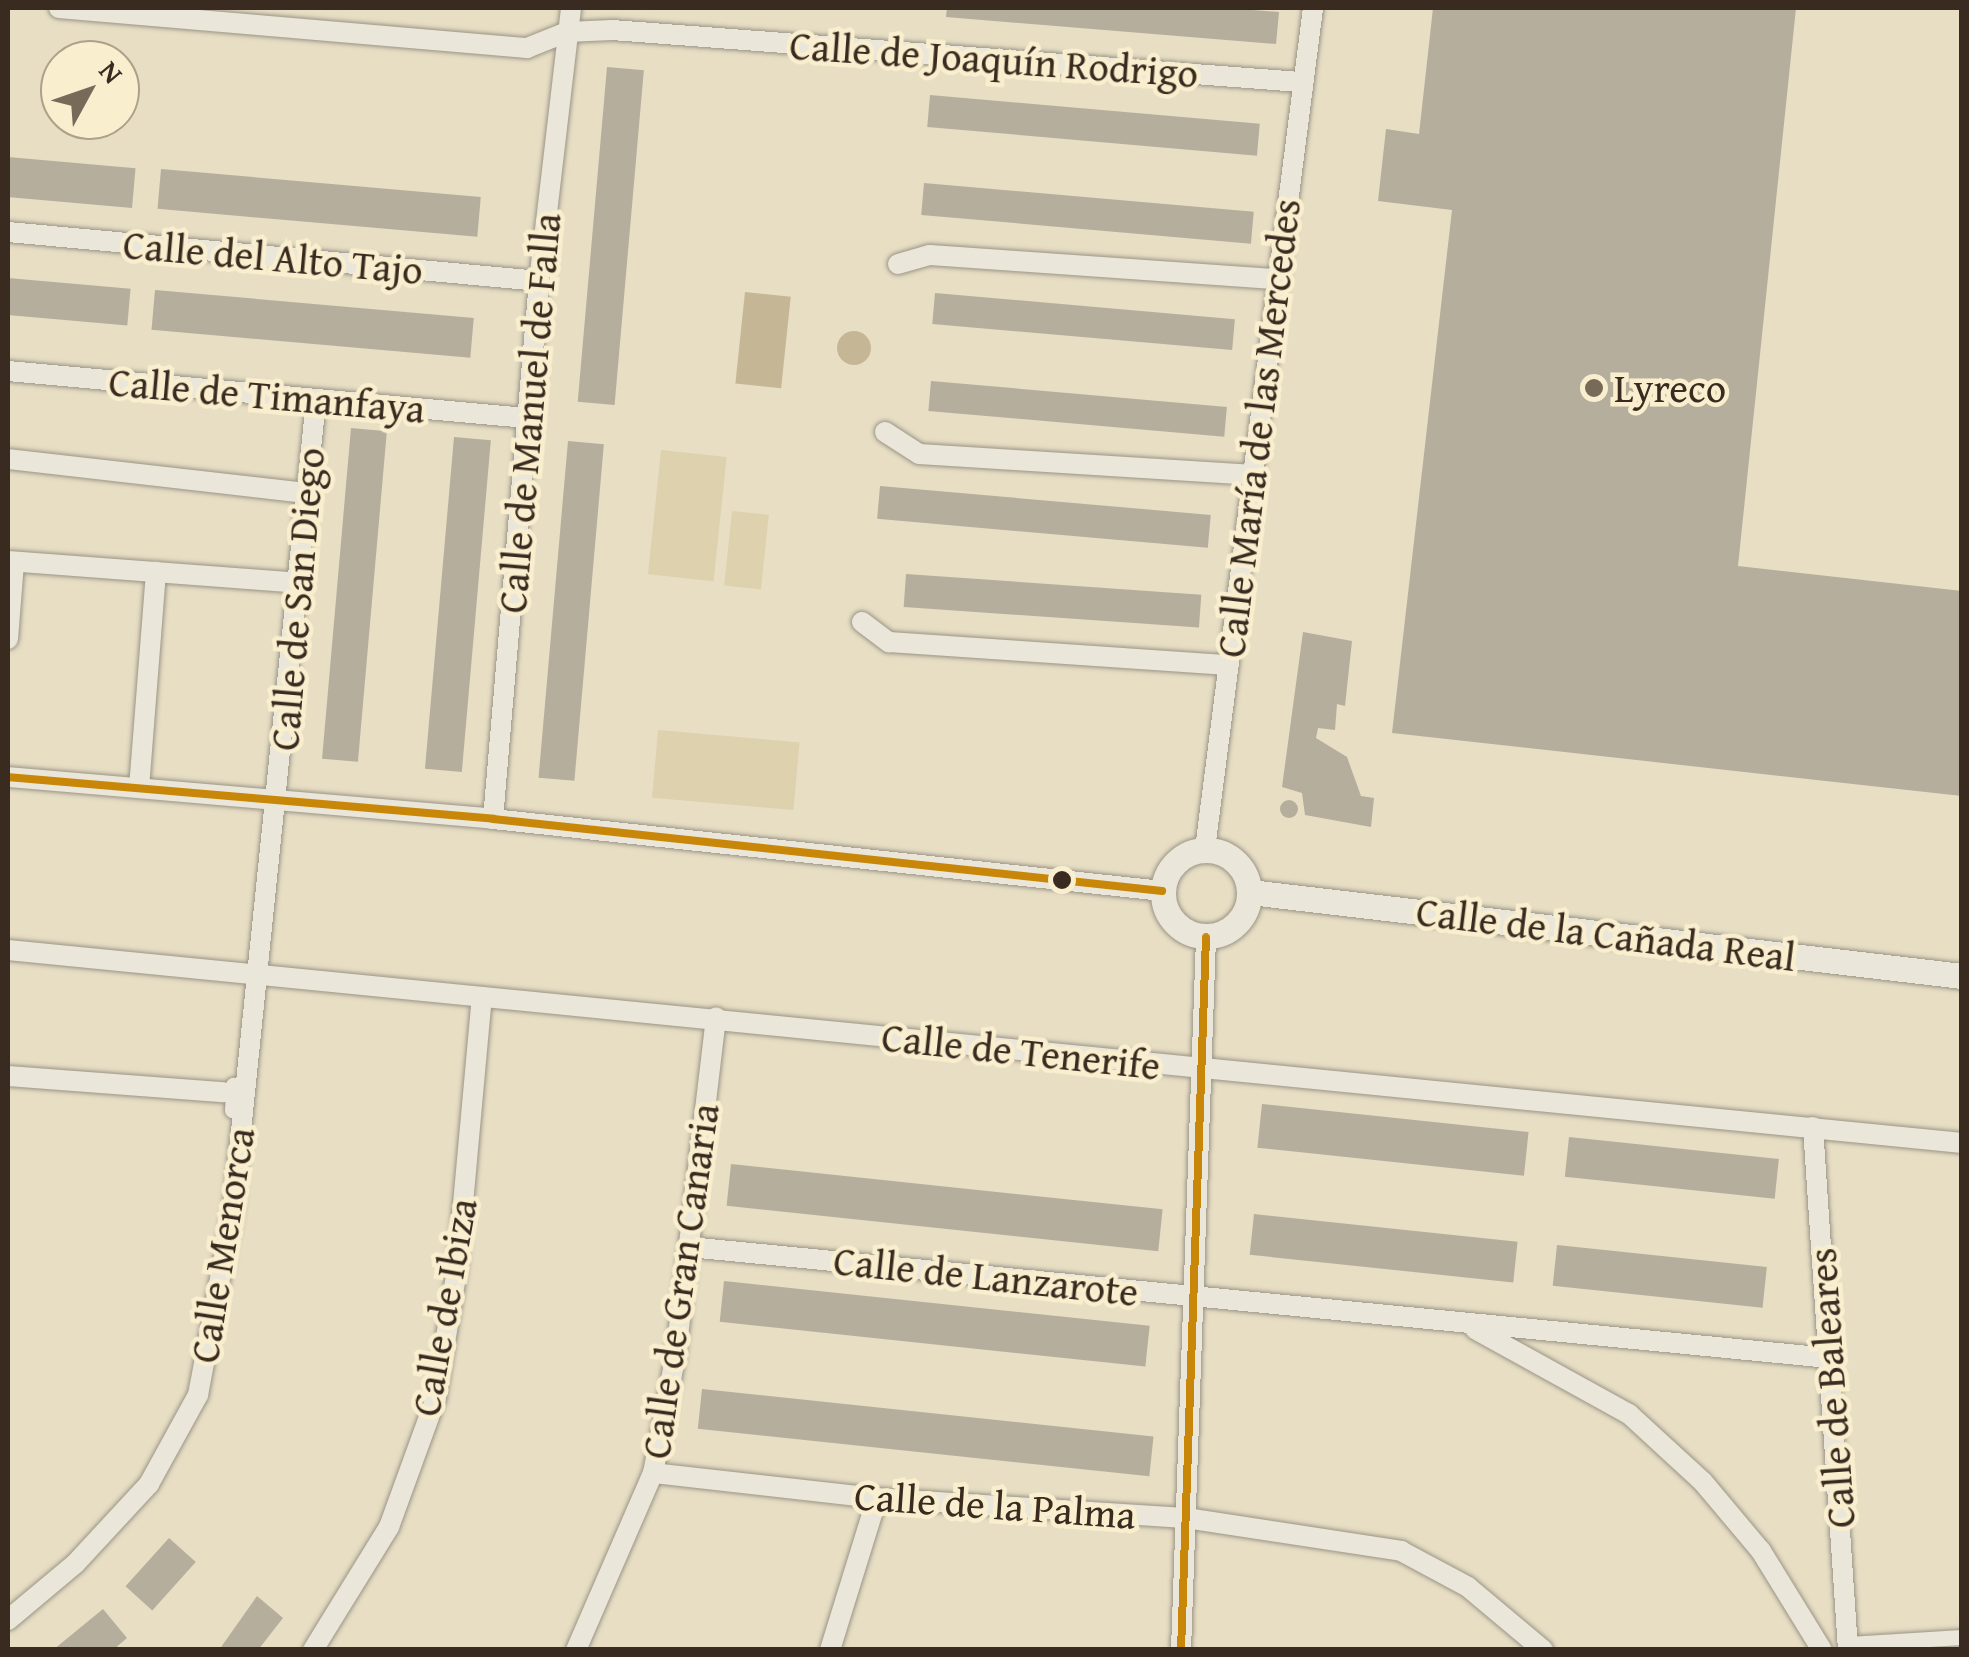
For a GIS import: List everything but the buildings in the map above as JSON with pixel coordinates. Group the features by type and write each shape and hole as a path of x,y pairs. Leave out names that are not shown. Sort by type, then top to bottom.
{"street":[{"name":"Calle de Joaquín Rodrigo","path":"60,8 527,48 567,32 612,30 1302,82"},
{"name":"Calle de Manuel de Falla","path":"493,818 539,281 571,8"},
{"name":"Calle María de las Mercedes","path":"1205,849 1313,8"},
{"name":"Calle del Alto Tajo","path":"8,232 539,281"},
{"path":"898,264 930,255 1277,279"},
{"name":"Calle de Timanfaya","path":"8,370 526,418"},
{"name":"Calle de San Diego","path":"278,799 316,400"},
{"path":"885,432 919,454 1254,475"},
{"path":"8,459 307,492"},
{"path":"8,639 11,562 298,583"},
{"path":"139,788 156,572"},
{"path":"862,622 889,642 1228,665"},
{"path":"8,777 493,818 1162,892"},
{"name":"Calle Menorca","path":"8,1620 75,1564 149,1484 198,1394 221,1299 278,799"},
{"path":"1205,849 1237,861 1250,892 1237,923 1206,937 1175,923 1162,892 1168,870 1184,855 1205,849"},
{"name":"Calle de la Cañada Real","path":"1250,892 1962,976"},
{"path":"1181,1650 1206,937"},
{"name":"Calle de Tenerife","path":"8,950 260,972 1202,1071 1962,1144"},
{"name":"Calle de Ibiza","path":"313,1650 389,1527 436,1398 458,1270 482,997"},
{"name":"Calle de Gran Canaria","path":"576,1650 653,1474 689,1246 716,1018"},
{"path":"8,1076 228,1095 232,1085 232,1110 244,1110"},
{"name":"Calle de Baleares","path":"1813,1127 1848,1647"},
{"name":"Calle de Lanzarote","path":"689,1246 1830,1358"},
{"name":"Calle de Lanzarote","path":"1462,1323 1629,1414 1703,1482 1761,1551 1822,1650"},
{"name":"Calle de la Palma","path":"653,1474 877,1498 1186,1518 1401,1551 1468,1587 1543,1650"},
{"path":"830,1650 877,1498"},
{"path":"1848,1647 1962,1636"}],"shaded area":[{"path":"745,292 791,297 781,388 735,383"},
{"path":"854,331 866,336 871,348 866,360 854,365 842,360 837,348 842,336"},
{"path":"661,450 727,457 714,581 648,574"},
{"path":"732,511 769,515 761,589 724,586"},
{"path":"658,730 799,742 794,810 652,798"}],"transit line":[{"path":"8,777 493,819 1162,891"},
{"path":"1181,1650 1206,937"}],"place":[{"name":"Lyreco","path":"1594,388"}]}
